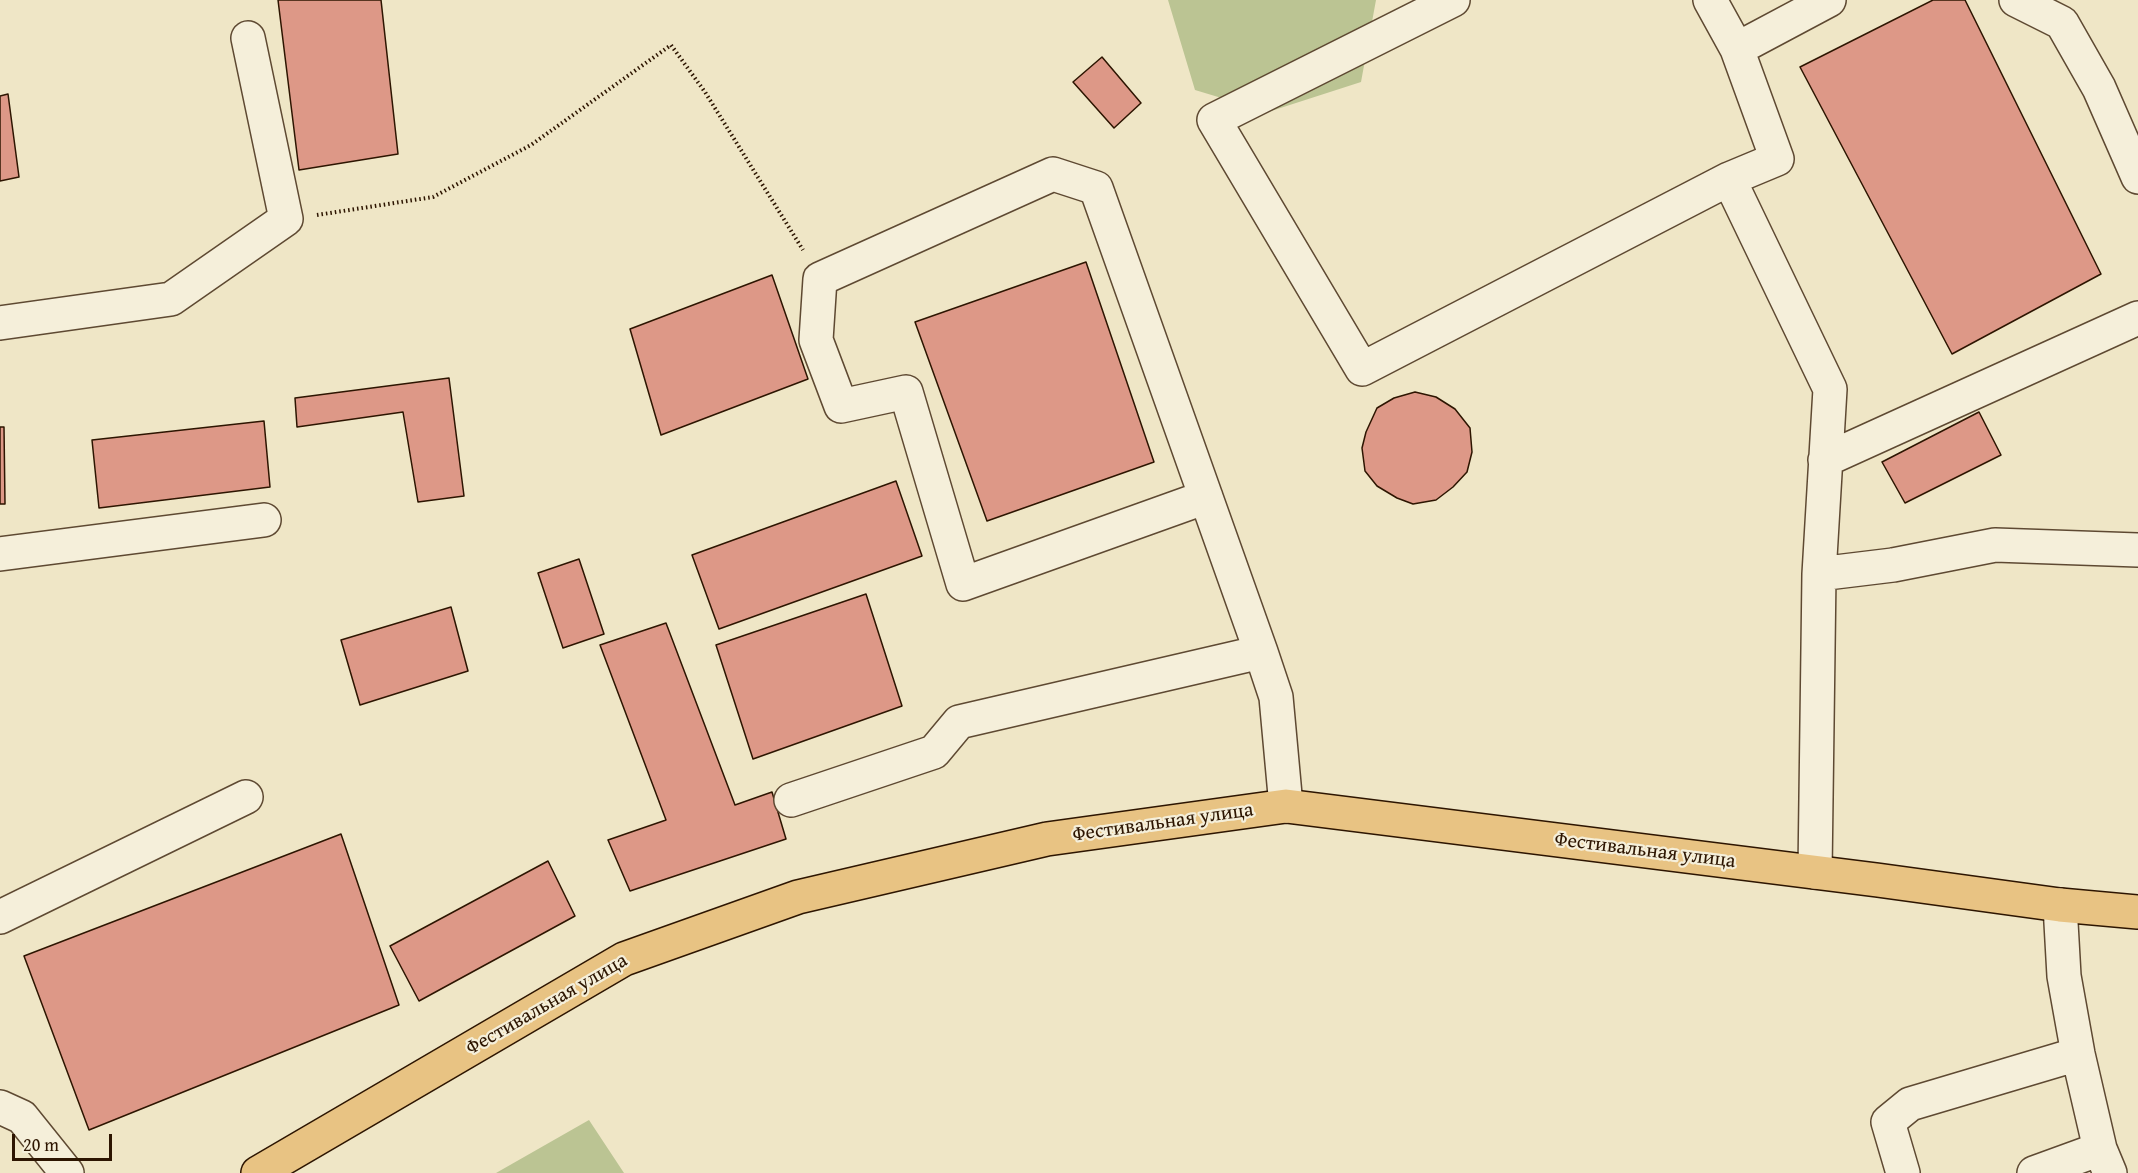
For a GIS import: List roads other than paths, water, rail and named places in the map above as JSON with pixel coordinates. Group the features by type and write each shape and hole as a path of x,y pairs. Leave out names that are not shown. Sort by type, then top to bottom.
{"main road":[{"name":"Фестивальная улица","path":"258,1173 624,959 798,897 1047,839 1286,806 2060,905 2138,912"}],"lane":[{"path":"1453,0 1214,120 1362,369 1729,179 1777,159 1737,49 1710,0"},
{"path":"1737,49 1829,0"},
{"path":"2016,0 2062,23 2099,88 2138,177"},
{"path":"0,323 171,299 286,219 248,38"},
{"path":"1206,497 963,584 906,392 841,406 816,339 820,279 1053,174 1096,188 1206,497 1261,652 1276,697 1286,806"},
{"path":"1729,179 1830,388 1819,574 1815,872"},
{"path":"1825,460 2138,318"},
{"path":"0,554 264,520"},
{"path":"1819,574 1893,565 1995,545 2138,550"},
{"path":"791,800 934,752 959,722 1261,652"},
{"path":"0,917 246,797"},
{"path":"2034,1173 2105,1161 2078,1054 2064,976 2060,905"},
{"path":"1903,1173 1887,1122 1910,1104 2078,1054"},
{"path":"0,1107 22,1117 67,1173"}]}
